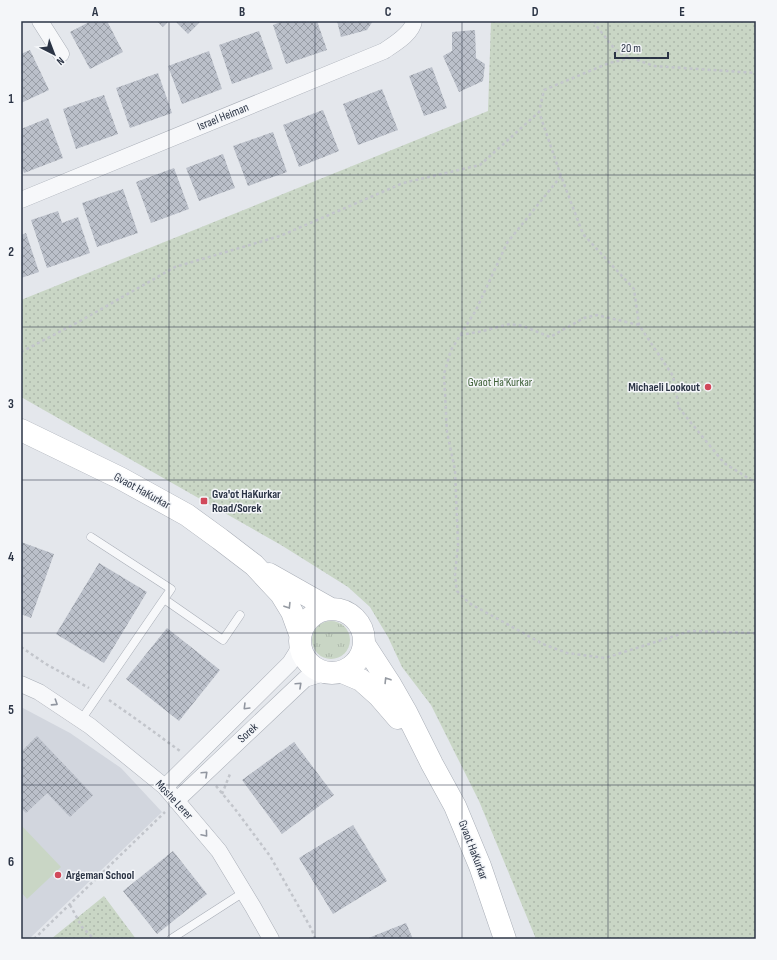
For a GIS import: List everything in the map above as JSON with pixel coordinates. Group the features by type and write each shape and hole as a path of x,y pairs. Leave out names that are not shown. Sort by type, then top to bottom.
{"street":[{"path":"40,21 61,54"},
{"name":"Israel Heiman","path":"21,200 384,51 405,36 413,25 414,21"},
{"name":"Gvaot HaKurkar","path":"21,430 120,478 187,516 220,539 254,566 281,594 292,612 300,640"},
{"name":"Gvaot HaKurkar","path":"254,566 331,608"},
{"path":"331,608 340,609 356,619 361,626 364,635 362,653 357,661 351,668 333,672 315,669 308,663 303,656 300,640 303,626 308,619 322,610 331,608"},
{"name":"Sorek","path":"165,787 290,663 300,640"},
{"name":"Gvaot HaKurkar","path":"364,644 406,712 455,806 480,866 505,939"},
{"name":"Gvaot HaKurkar","path":"333,672 361,680 379,696 394,713 432,764"},
{"name":"Sorek","path":"176,801 305,679 333,672"},
{"name":"Moshe Lerer","path":"21,684 39,692 90,726 165,787 219,852 271,939"}],"lane":[{"path":"81,720 171,589 91,537"},
{"path":"164,599 223,640 240,615"},
{"path":"171,939 244,892"}],"path":[{"path":"594,21 618,53 654,66 756,73"},
{"path":"631,58 609,63 544,90 539,112 583,234 634,289 639,325 673,376 679,408 724,463 756,483"},
{"path":"21,352 82,320 175,267 280,236 403,183 480,165 539,112"},
{"path":"561,176 507,243 476,310 451,350 444,374 447,432 455,470 458,544 455,575 457,591 469,603 543,644 567,653 605,658 690,632 756,633"},
{"path":"460,335 510,324 522,326 550,337 584,318 597,315 639,325"},
{"path":"205,774 235,809 270,856 312,930 315,939"},
{"path":"222,794 228,781"},
{"path":"34,939 176,801"},
{"path":"70,905 82,927 94,939"}],"shaded area":[{"name":"Argeman School","path":"21,707 70,733 121,768 162,812 29,939 21,939"}],"green space":[{"name":"Gvaot Ha'Kurkar","path":"491,21 756,21 756,939 536,939 479,801 431,705 402,667 388,637 370,607 348,587 281,545 21,397 21,300 488,111"},
{"path":"327,621 335,621 342,624 347,629 350,640 347,651 342,656 335,659 327,659 320,656 315,651 312,644 312,636 315,629 320,624"},
{"path":"21,825 61,867 27,899 21,892"},
{"path":"104,896 136,939 51,939"}],"building":[{"path":"91,21 107,21 123,52 90,69 70,32"},
{"path":"157,21 169,21 163,27"},
{"path":"175,21 201,21 188,34"},
{"path":"283,21 317,21 327,50 286,64 273,25"},
{"path":"337,21 373,21 367,30 341,37"},
{"path":"475,30 476,58 485,64 483,81 459,92 443,56 452,51 452,32"},
{"path":"259,31 273,69 232,84 219,45"},
{"path":"30,50 49,90 21,103 21,54"},
{"path":"209,51 222,89 182,104 168,66"},
{"path":"432,67 447,108 424,116 409,76"},
{"path":"158,73 172,113 130,128 116,88"},
{"path":"382,89 398,130 358,145 343,104"},
{"path":"104,95 118,134 76,149 63,109"},
{"path":"323,110 339,151 299,167 283,125"},
{"path":"48,118 63,158 24,173 21,164 21,129"},
{"path":"273,132 287,172 248,186 233,146"},
{"path":"223,154 235,188 199,201 186,168"},
{"path":"174,168 189,209 151,223 136,182"},
{"path":"123,189 138,233 97,247 82,203"},
{"path":"58,211 62,223 78,217 90,253 47,268 31,220"},
{"path":"26,233 39,272 21,278 21,235"},
{"path":"21,542 54,554 31,618 21,614"},
{"path":"99,563 147,592 104,663 56,634"},
{"path":"167,628 220,670 179,721 126,679"},
{"path":"37,736 93,795 70,817 47,793 26,813 21,808 21,752"},
{"path":"294,742 334,795 282,834 242,780"},
{"path":"353,825 387,881 333,914 299,858"},
{"path":"173,851 207,894 157,934 123,891"},
{"path":"406,923 413,939 366,939"}],"place":[{"name":"Michaeli Lookout","path":"708,387"},
{"name":"Gva'ot HaKurkar Road/Sorek","path":"204,501"},
{"name":"Argeman School","path":"58,875"}]}
